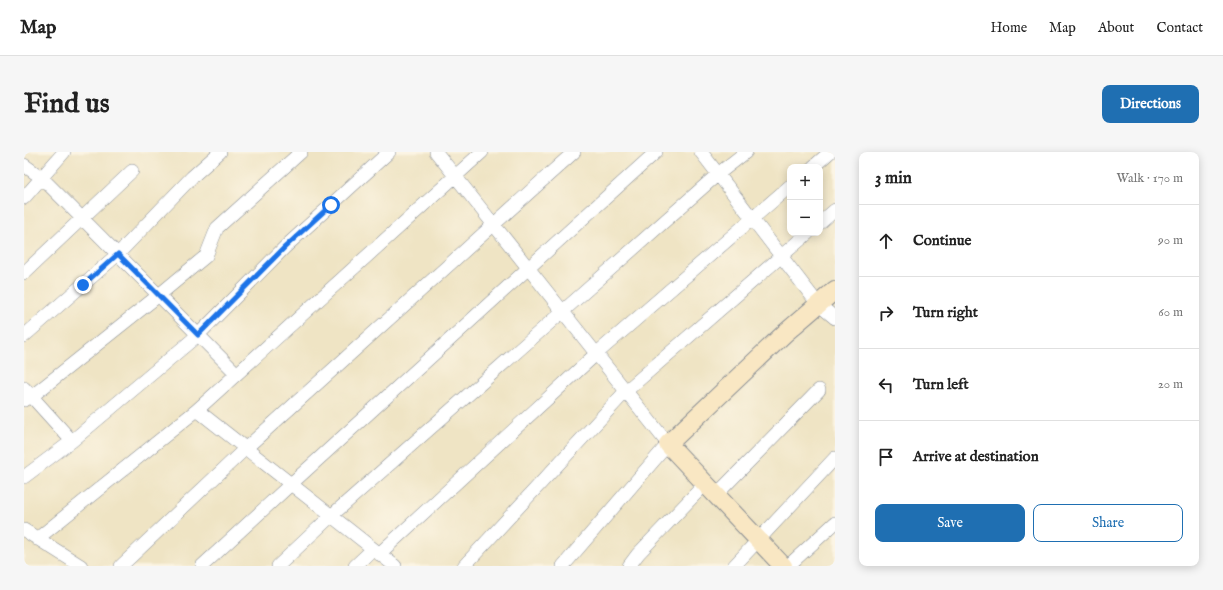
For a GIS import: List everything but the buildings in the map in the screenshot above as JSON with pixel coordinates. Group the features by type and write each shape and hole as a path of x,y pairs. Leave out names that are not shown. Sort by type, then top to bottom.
{"street":[{"path":"24,198 64,152"},
{"path":"24,336 118,254 192,177 220,152"},
{"path":"72,441 26,395 159,295 206,256 217,228 301,152"},
{"path":"24,477 72,441 198,335 285,247 389,152"},
{"path":"436,152 668,444 783,566"},
{"path":"37,539 197,410 482,152"},
{"path":"121,566 246,448 574,152"},
{"path":"202,566 656,152"},
{"path":"701,152 818,304 835,318"},
{"path":"278,566 331,516 718,174 746,152"},
{"path":"816,164 830,152"},
{"path":"24,164 42,178 236,374"},
{"path":"24,273 132,171"},
{"path":"355,566 376,551 596,354 787,189"},
{"path":"823,220 835,210"},
{"path":"464,566 626,391 804,236"},
{"path":"562,566 668,444 784,334 835,290"},
{"path":"629,566 638,554 819,390"},
{"path":"197,410 395,566"},
{"path":"734,566 835,458"},
{"path":"788,566 835,523"},
{"path":"24,530 81,566"}],"route":[{"path":"83,285 118,254 198,335 285,247 331,205"}]}
